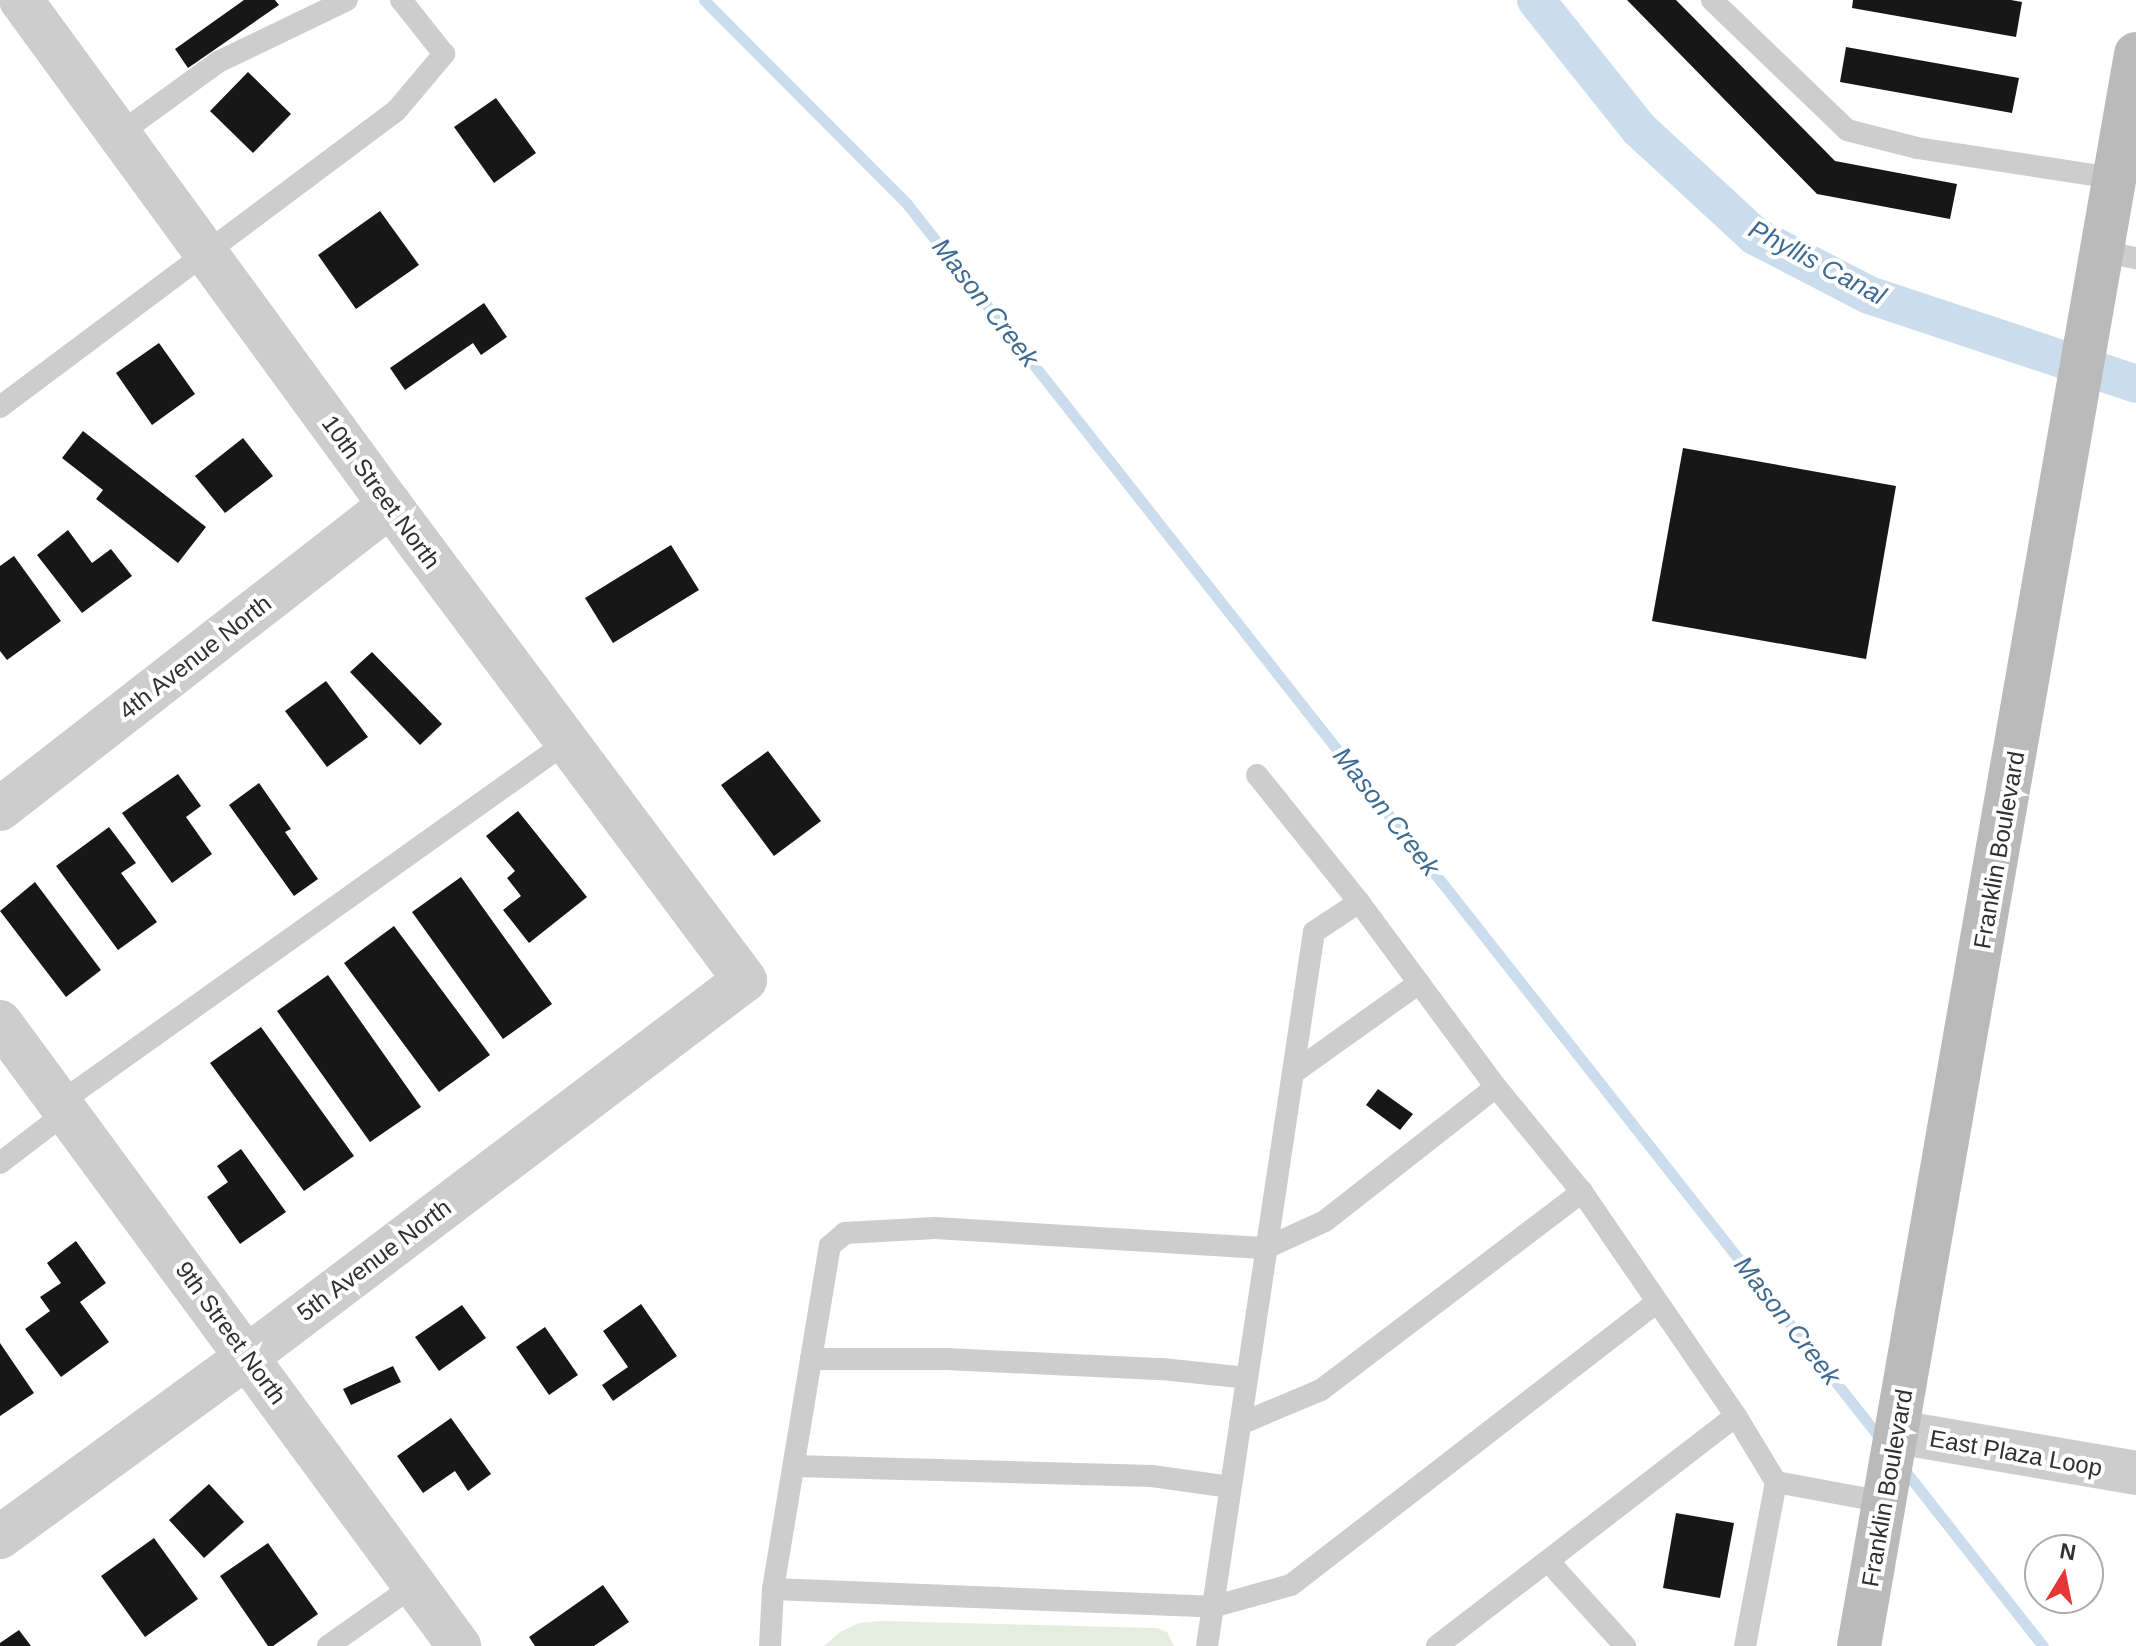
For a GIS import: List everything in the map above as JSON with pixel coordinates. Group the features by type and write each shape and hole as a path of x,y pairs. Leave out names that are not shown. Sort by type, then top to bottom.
{"main road":[{"name":"Franklin Boulevard","path":"1859,1646 2088,338 2119,254 2114,178 2136,54"}],"street":[{"name":"10th Street North","path":"21,0 390,505 745,980"},
{"name":"4th Avenue North","path":"0,809 390,505"},
{"name":"5th Avenue North","path":"0,1537 248,1356 745,980"},
{"name":"9th Street North","path":"0,1022 459,1646"},
{"name":"East Plaza Loop","path":"1897,1432 2136,1473"}],"lane":[{"path":"119,134 218,62 347,0"},
{"path":"0,407 396,111 444,54 401,0"},
{"path":"1712,0 1847,130 1917,148 2114,178"},
{"path":"0,1163 65,1107 567,742"},
{"path":"1257,775 1359,902 1496,1087 1582,1192 1736,1416 1776,1482 1745,1646"},
{"path":"1207,1646 1314,932 1359,902"},
{"path":"1293,1073 1419,983"},
{"path":"770,1646 773,1589 830,1246 845,1233 935,1228 1266,1248 1325,1221 1496,1087"},
{"path":"1240,1424 1321,1390 1582,1192"},
{"path":"773,1589 1212,1607 1291,1585 1657,1302"},
{"path":"811,1359 977,1361 1162,1369 1247,1378"},
{"path":"1437,1646 1736,1416"},
{"path":"794,1466 1152,1476 1230,1487"},
{"path":"1776,1482 1884,1502"},
{"path":"1548,1561 1625,1646"},
{"path":"328,1646 416,1584"}],"shaded area":[{"path":"859,1623 1157,1628 1167,1632 1174,1646 824,1646 840,1632"}],"building":[{"path":"244,0 275,0 279,5 188,68 175,49"},
{"path":"1627,0 1676,0 1835,161 1957,184 1950,219 1817,194"},
{"path":"1853,0 2022,2 2016,37 1852,8"},
{"path":"1846,47 2019,78 2012,113 1840,82"},
{"path":"248,72 291,114 253,153 210,111"},
{"path":"496,98 536,153 494,183 454,127"},
{"path":"380,211 419,265 356,309 318,255"},
{"path":"484,303 507,337 481,355 473,343 405,390 390,368"},
{"path":"159,343 195,394 152,425 116,373"},
{"path":"83,431 206,527 178,563 96,499 103,490 62,458"},
{"path":"243,438 273,476 225,513 195,476"},
{"path":"1683,448 1896,486 1866,659 1652,621"},
{"path":"68,530 92,563 111,549 132,576 82,613 37,555"},
{"path":"671,545 699,590 613,643 585,598"},
{"path":"14,556 61,621 7,660 0,651 0,566"},
{"path":"372,652 442,724 420,745 350,672"},
{"path":"326,681 368,737 327,767 285,711"},
{"path":"768,751 821,821 774,856 721,785"},
{"path":"178,774 201,806 186,817 212,854 172,883 122,813"},
{"path":"259,783 291,829 285,832 318,879 294,896 229,805"},
{"path":"518,811 587,897 529,943 503,910 521,896 507,878 515,871 486,836"},
{"path":"109,827 136,863 121,873 157,922 118,950 56,866"},
{"path":"461,877 552,1004 503,1039 412,912"},
{"path":"35,882 101,970 66,997 0,911"},
{"path":"394,926 490,1055 439,1092 344,963"},
{"path":"328,975 421,1107 370,1142 277,1011"},
{"path":"261,1027 354,1156 304,1191 210,1063"},
{"path":"1378,1089 1413,1114 1400,1130 1366,1105"},
{"path":"241,1149 286,1212 240,1244 207,1197 228,1182 217,1166"},
{"path":"76,1241 106,1283 80,1302 109,1342 61,1377 25,1329 50,1311 40,1297 61,1283 47,1263"},
{"path":"641,1304 677,1356 613,1401 602,1385 628,1367 603,1331"},
{"path":"462,1305 486,1338 439,1371 415,1337"},
{"path":"545,1327 578,1375 549,1395 516,1347"},
{"path":"0,1343 34,1393 0,1416"},
{"path":"393,1366 401,1382 351,1405 343,1389"},
{"path":"451,1418 491,1474 468,1491 455,1471 423,1493 397,1456"},
{"path":"209,1484 244,1522 204,1558 169,1520"},
{"path":"1676,1513 1734,1523 1720,1598 1663,1588"},
{"path":"154,1538 198,1599 145,1637 101,1576"},
{"path":"268,1543 318,1614 273,1646 268,1646 220,1576"},
{"path":"603,1585 629,1622 594,1646 535,1646 529,1637"},
{"path":"19,1630 31,1646 0,1646 0,1643"}],"waterway":[{"name":"Mason Creek","path":"704,0 907,204 1882,1441"},
{"name":"Phyllis Canal","path":"1536,0 1639,129 1755,236 1869,295 2136,384"},
{"name":"Mason Creek","path":"1902,1467 2043,1646"}]}
